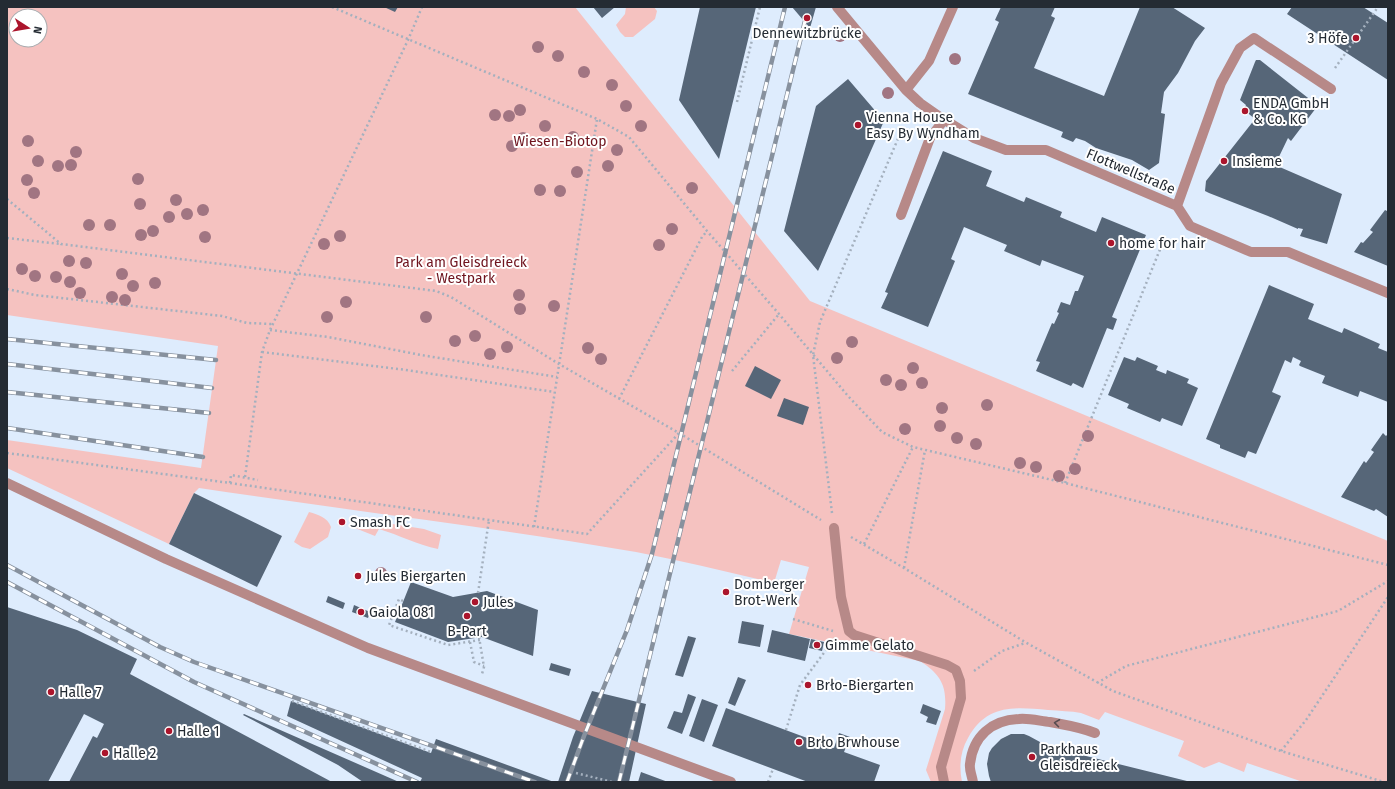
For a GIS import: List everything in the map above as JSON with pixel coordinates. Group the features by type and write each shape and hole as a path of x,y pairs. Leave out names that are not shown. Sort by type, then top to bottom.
{"street":[{"name":"Flottwellstraße","path":"838,7 906,90 920,103 944,120 974,138 1006,150 1046,150 1177,206 1190,226 1251,252 1288,252 1388,293"},
{"path":"906,90 929,61 953,7"},
{"path":"1177,206 1221,83 1240,48 1254,38 1331,89"},
{"path":"901,215 930,138 944,120"},
{"path":"7,483 166,559 368,648 731,782"},
{"path":"834,528 841,597 849,631 854,635 947,665 956,670 960,681 961,698 941,767 944,782"},
{"path":"973,782 969,765 974,746 985,730 1003,721 1020,718 1078,726 1095,733"}],"path":[{"path":"332,7 597,119 629,137 848,396 882,432 913,447 1065,483 1388,565"},
{"path":"245,477 262,352 272,324 408,40 422,7"},
{"path":"737,102 760,7"},
{"path":"1335,68 1378,7"},
{"path":"534,527 597,119"},
{"path":"834,528 813,355 820,322 900,134"},
{"path":"7,199 61,244"},
{"path":"619,398 702,237 707,231"},
{"path":"7,238 436,291 451,297 559,364 619,398 834,528 864,544 1025,642 1097,683 1113,691 1280,751 1384,782"},
{"path":"1065,483 1163,242"},
{"path":"7,290 35,295 222,316 247,323 272,324"},
{"path":"732,371 780,314"},
{"path":"270,330 328,337 421,355 557,377"},
{"path":"262,352 406,370 554,392"},
{"path":"7,453 587,534 679,434"},
{"path":"864,544 913,447"},
{"path":"904,568 925,450"},
{"path":"230,483 231,475 258,480"},
{"path":"478,593 489,520"},
{"path":"1097,683 1126,666 1338,611 1388,581"},
{"path":"1280,751 1306,720 1388,597"},
{"path":"403,601 399,599 389,625 448,645 470,642 479,639 484,667 474,662 470,642"},
{"path":"793,619 840,633"},
{"path":"960,681 1002,651 1025,642"},
{"path":"786,730 800,685 832,643"},
{"path":"292,701 431,752"},
{"path":"768,782 773,769"},
{"path":"576,773 612,782"},
{"path":"597,782 598,778"}],"green space":[{"name":"Park am Gleisdreieck - Westpark","path":"7,7 575,7 810,301 1388,541 1388,782 1303,782 1247,763 1244,772 1219,762 1204,768 1178,756 1184,741 1105,712 1099,720 1077,712 1024,708 1002,710 993,713 975,727 965,743 962,754 960,765 962,782 931,782 926,770 945,709 945,693 941,681 933,671 920,661 789,634 809,567 781,560 774,583 653,555 582,543 199,488 194,493 169,544 7,468 7,440 201,468 218,346 7,315"},
{"path":"626,7 654,7 657,11 655,19 633,37 625,37 616,25 625,14"},
{"path":"309,512 319,515 325,519 331,527 328,537 310,549 302,547 294,542"},
{"path":"361,519 424,529 441,535 438,549 379,529 375,536 355,528"}],"building":[{"path":"384,7 398,7 395,12"},
{"path":"593,7 615,7 602,18"},
{"path":"700,7 756,7 719,159 679,100"},
{"name":"Dennewitzbrücke","path":"792,7 816,7 810,28"},
{"path":"1001,7 1055,7 1051,16 1055,18 1034,68 1104,96 1140,7 1172,7 1205,28 1195,41 1178,73 1164,92 1161,113 1165,114 1159,163 1149,170 1132,160 1096,148 1085,141 1076,138 1073,142 1061,137 1063,132 968,94 999,22 995,20"},
{"name":"3 Höfe","path":"1292,7 1363,7 1388,23 1388,80 1287,14"},
{"path":"1256,60 1260,60 1317,105 1291,141 1288,138 1275,165 1342,194 1327,244 1300,236 1303,229 1298,229 1205,191 1206,181 1255,119 1244,110 1246,105 1240,100"},
{"path":"848,79 884,121 818,271 784,231 816,106"},
{"path":"943,151 992,171 986,186 1024,202 1026,197 1062,212 1060,217 1096,232 1102,217 1146,235 1112,317 1117,319 1113,330 1107,328 1083,388 1073,383 1071,386 1036,371 1040,362 1036,361 1052,323 1054,324 1059,313 1057,312 1061,302 1070,305 1075,291 1078,291 1084,276 1042,260 1040,266 1004,251 1007,245 964,227 951,259 955,261 928,327 881,308 888,293 885,292"},
{"path":"1388,209 1388,266 1354,252 1361,242 1363,243 1373,232 1370,230 1385,210 1387,211"},
{"path":"1269,285 1314,304 1308,319 1342,333 1344,328 1380,344 1378,348 1388,352 1388,402 1360,391 1358,397 1322,383 1325,376 1300,366 1301,361 1293,357 1291,363 1285,360 1272,392 1281,396 1256,454 1248,451 1245,458 1220,448 1220,445 1206,439"},
{"path":"1124,357 1135,361 1137,357 1158,366 1156,370 1166,374 1167,370 1189,379 1187,383 1198,388 1182,426 1162,418 1160,422 1127,408 1129,404 1108,395"},
{"path":"755,366 781,380 771,399 745,386"},
{"path":"784,398 809,407 803,425 777,416"},
{"path":"1383,433 1386,436 1388,434 1388,517 1376,509 1374,511 1341,497 1364,461 1366,463 1374,452 1371,450"},
{"path":"194,493 282,536 257,587 169,544"},
{"name":"B-Part","path":"411,582 453,597 487,591 538,610 533,656 482,637 448,642 395,622"},
{"path":"328,596 345,603 343,609 326,602"},
{"name":"Gaiola 081","path":"354,605 370,612 368,618 352,612"},
{"path":"7,607 77,630 137,659 130,674 332,782 69,782 93,736 97,738 104,724 84,714 48,782 7,782"},
{"path":"742,621 764,625 760,647 738,643"},
{"path":"772,630 810,639 805,661 767,652"},
{"path":"688,636 696,638 683,677 675,675"},
{"name":"Gimme Gelato","path":"811,639 824,642 822,651 809,648"},
{"path":"551,663 571,669 569,676 549,670"},
{"path":"738,677 746,680 735,706 728,703"},
{"path":"592,691 646,704 629,782 558,782 573,737"},
{"path":"688,694 696,697 682,734 667,728 674,711 682,713"},
{"path":"702,699 718,705 704,742 689,736"},
{"path":"291,701 431,753 436,739 554,782 420,782 422,778 287,716"},
{"path":"923,704 941,711 936,725 926,722 928,717 920,713"},
{"path":"726,708 834,748 839,733 850,737 844,752 880,765 874,782 808,782 712,746"},
{"path":"244,714 399,782 363,782 338,765 243,715"},
{"name":"Parkhaus Gleisdreieck","path":"1011,734 1024,734 1029,736 1040,742 1047,752 1058,756 1061,747 1082,755 1191,782 991,782 987,764 989,753 1001,739"},
{"path":"641,772 668,782 638,782"}],"railway":[{"path":"567,782 627,630 652,554 785,7"},
{"path":"619,782 805,21"},
{"path":"7,339 216,360"},
{"path":"7,364 212,388"},
{"path":"7,392 209,413"},
{"path":"7,428 203,457"},
{"path":"7,565 160,647 194,662 535,782"},
{"path":"7,582 194,682 417,782"}],"place":[{"name":"Dennewitzbrücke","path":"807,18"},
{"name":"3 Höfe","path":"1356,38"},
{"name":"ENDA GmbH & Co. KG","path":"1245,111"},
{"name":"Vienna House Easy By Wyndham","path":"858,125"},
{"name":"Insieme","path":"1224,161"},
{"name":"home for hair","path":"1111,243"},
{"name":"Smash FC","path":"342,522"},
{"name":"Jules Biergarten","path":"358,576"},
{"name":"Domberger Brot-Werk","path":"726,592"},
{"name":"Jules","path":"475,602"},
{"name":"Gaiola 081","path":"361,612"},
{"name":"B-Part","path":"467,616"},
{"name":"Gimme Gelato","path":"817,645"},
{"name":"Brło-Biergarten","path":"808,685"},
{"name":"Halle 7","path":"51,692"},
{"name":"Halle 1","path":"169,731"},
{"name":"Brło Brwhouse","path":"799,742"},
{"name":"Halle 2","path":"105,753"},
{"name":"Parkhaus Gleisdreieck","path":"1032,757"}],"park label":[{"name":"Wiesen-Biotop","path":"560,141"}]}
